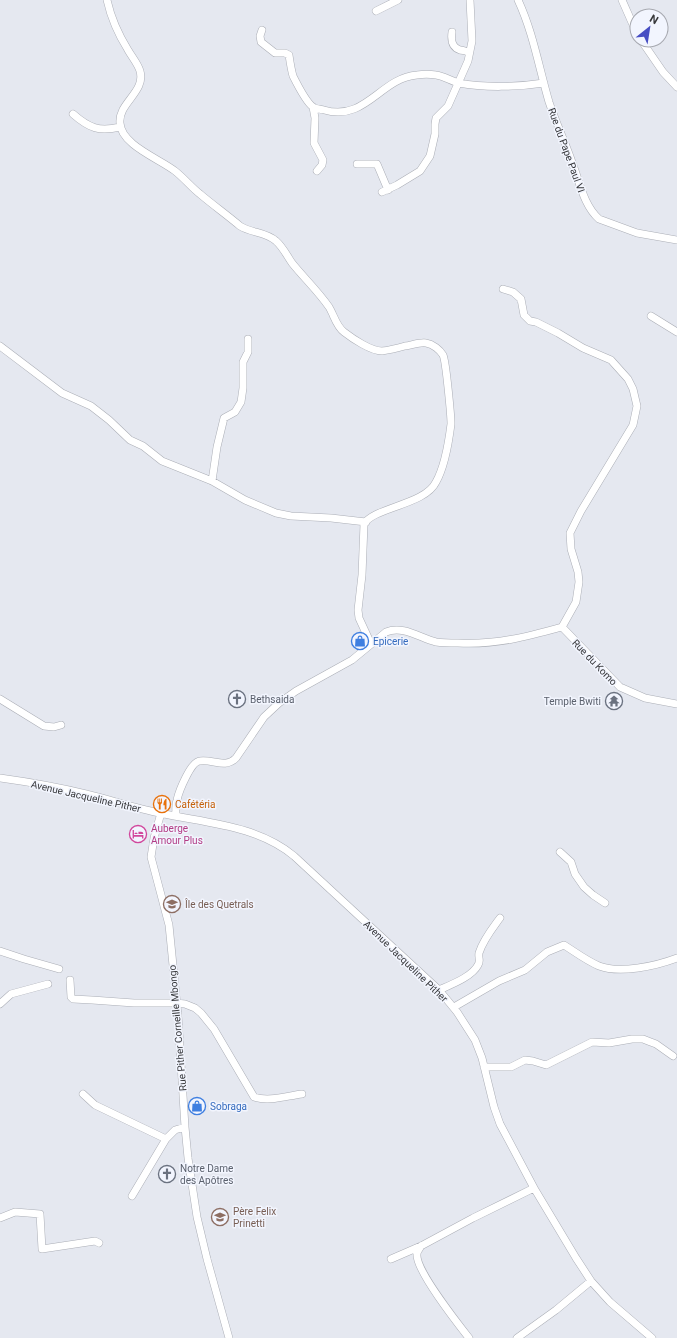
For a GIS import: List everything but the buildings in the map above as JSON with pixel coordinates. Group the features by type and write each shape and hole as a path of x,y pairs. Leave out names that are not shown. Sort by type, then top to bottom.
{"street":[{"path":"0,346 62,392 91,406 109,420 130,440 143,446 162,461 212,481 245,500 276,513 291,516 366,522 423,494 433,487 436,482 448,443 451,422 444,356 433,346 426,343 386,350 374,350 343,331 337,324 330,309 276,241 266,235 252,232 240,226 200,194 175,171 151,157 130,141 122,132 120,127 120,115 138,87 141,75 140,70 111,17 107,0"},
{"path":"376,11 398,0"},
{"path":"357,164 377,164 385,191 420,171 425,165 433,146 436,118 448,106 468,62 472,41 470,0"},
{"name":"Rue du Pape Paul VI","path":"518,0 527,22 553,113 584,196 594,215 599,220 637,233 677,240"},
{"path":"622,0 629,16"},
{"path":"262,30 260,36 261,42 275,53 285,53 289,55 293,75 305,97 313,107 315,118 314,143 323,160 322,165 317,171"},
{"path":"452,32 452,44 458,49 465,50 469,53"},
{"path":"646,48 663,72 677,87"},
{"path":"313,107 343,113 356,109 396,80 406,76 418,74 435,74 458,83 485,85 523,86 544,83"},
{"path":"73,114 84,124 95,128 108,130 120,127"},
{"path":"176,815 177,798 195,762 201,760 223,764 232,761 264,718 279,703 296,691 352,660 386,632 393,629 402,630 437,642 473,644 507,641 562,627 576,602 579,582 578,572 571,550 570,533 581,511 634,425 637,405 633,389 628,379 611,360 583,348 542,324 530,321 524,315 521,299 513,292 503,289"},
{"path":"651,316 677,332"},
{"path":"212,481 217,447 224,418 235,412 241,402 244,362 248,352 248,339"},
{"path":"366,522 364,529 362,575 358,610 371,644"},
{"name":"Rue du Komo","path":"562,627 596,664 620,687 645,698 677,704"},
{"path":"0,699 44,726 54,727 61,725"},
{"name":"Avenue Jacqueline Pither","path":"0,778 62,789 161,813 254,833 272,841 286,850 439,990 454,1007 475,1040 480,1052 494,1107 500,1124 534,1188 568,1247 591,1281 618,1310 652,1338"},
{"name":"Rue Pither Corneille Mbongo","path":"161,813 154,838 151,857 168,921 176,1003 185,1127 197,1217 229,1338"},
{"path":"560,852 571,862 575,874 584,887 605,903"},
{"path":"439,990 461,980 477,967 479,963 479,953 500,918"},
{"path":"454,1007 499,981 525,970 547,952 564,945 598,965 607,968 633,968 677,958"},
{"path":"0,951 59,969"},
{"path":"70,980 70,997 73,999 134,1003 176,1003 185,1004 195,1008 214,1029 254,1097 268,1099 302,1094"},
{"path":"0,1004 11,994 48,984"},
{"path":"484,1067 511,1067 525,1060 546,1065 592,1042 610,1043 632,1039 643,1039 656,1044 673,1056"},
{"path":"83,1094 95,1105 166,1139"},
{"path":"132,1196 166,1139 174,1130 185,1127"},
{"path":"391,1259 421,1246 534,1188"},
{"path":"0,1218 15,1212 40,1214 42,1248 95,1241 99,1243"},
{"path":"421,1246 417,1254 418,1264 440,1300 469,1338"},
{"path":"517,1338 556,1310 591,1281"}],"place":[{"name":"Epicerie","path":"360,641"},
{"name":"Bethsaida","path":"237,699"},
{"name":"Temple Bwiti","path":"614,701"},
{"name":"Cafétéria","path":"162,804"},
{"name":"Auberge Amour Plus","path":"138,834"},
{"name":"Île des Quetrals","path":"172,904"},
{"name":"Sobraga","path":"197,1106"},
{"name":"Notre Dame des Apôtres","path":"167,1174"},
{"name":"Père Felix Prinetti","path":"220,1217"}]}
